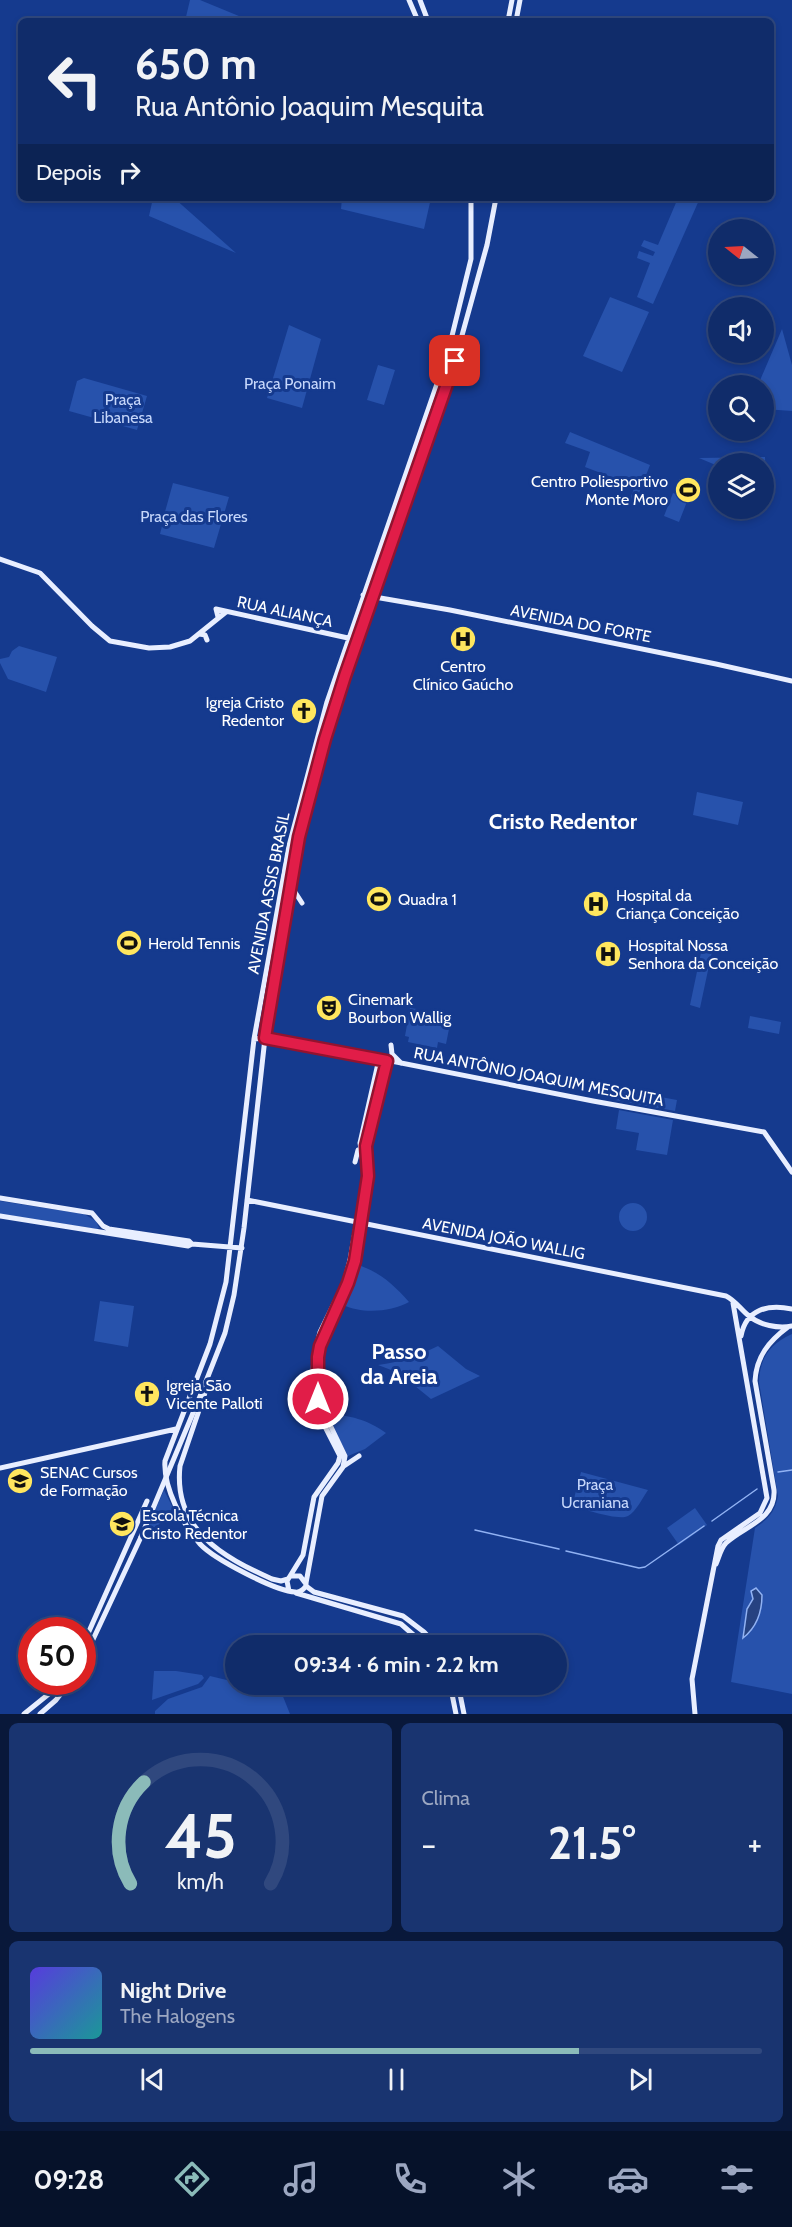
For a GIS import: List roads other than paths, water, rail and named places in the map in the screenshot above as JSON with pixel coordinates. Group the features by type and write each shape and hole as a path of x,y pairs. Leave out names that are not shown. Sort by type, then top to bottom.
{"main road":[{"path":"410,0 417,18"},
{"path":"420,0 427,18"},
{"path":"509,18 512,0"},
{"path":"517,18 520,0"},
{"name":"AVENIDA ASSIS BRASIL","path":"164,1464 210,1344 224,1293 254,1039 289,846 312,751 348,638 448,352 471,259 471,201"},
{"name":"AVENIDA ASSIS BRASIL","path":"96,1633 141,1537 212,1368 230,1314 242,1248 265,1038 299,837 325,739 448,386 488,245 495,201"},
{"path":"0,559 40,573 110,641 149,648 170,647 190,641 226,612"},
{"name":"AVENIDA DO FORTE","path":"363,595 792,681"},
{"name":"RUA ALIANÇA","path":"217,619 216,609 348,638"},
{"path":"200,634 205,635 207,640"},
{"path":"291,886 302,903"},
{"name":"RUA ANTÔNIO JOAQUIM MESQUITA","path":"254,1039 265,1038 764,1132 792,1172"},
{"path":"391,1046 392,1054 402,1064"},
{"path":"355,1162 379,1059"},
{"path":"343,1467 340,1454 316,1409 314,1356 320,1332 346,1277 369,1170 366,1146 387,1061"},
{"path":"358,1223 365,1176 360,1143"},
{"path":"0,1198 92,1214 103,1226 109,1228 189,1241 192,1244"},
{"name":"AVENIDA JOÃO WALLIG","path":"247,1200 731,1299"},
{"path":"0,1216 188,1246 192,1244 231,1249 242,1248"},
{"path":"731,1299 749,1317 759,1322 790,1327"},
{"path":"695,1714 692,1679 718,1545 721,1540 760,1513 766,1504 766,1486 734,1305 731,1299"},
{"path":"740,1339 742,1329 749,1317 762,1309 774,1306 792,1309"},
{"path":"759,1322 758,1317 762,1309"},
{"path":"716,1564 726,1543 769,1512 772,1506 774,1490 755,1373 764,1349 773,1339 790,1327"},
{"name":"AVENIDA ASSIS BRASIL","path":"212,1368 206,1394 180,1466 178,1480 182,1500 195,1527 220,1553 277,1581 289,1577"},
{"path":"0,1468 176,1429 185,1432 188,1441"},
{"path":"292,1591 302,1590 306,1584 322,1496 348,1461 359,1456"},
{"path":"292,1591 286,1584 301,1561 306,1547 314,1497 342,1460"},
{"path":"164,1464 168,1471 173,1472 180,1466"},
{"path":"164,1464 170,1492 190,1533 216,1558 239,1571 292,1591 401,1624 414,1635"},
{"path":"766,1486 771,1486 774,1490"},
{"path":"95,1617 147,1501"},
{"path":"721,1540 722,1548"},
{"path":"289,1577 300,1576 314,1592 403,1616 426,1635"},
{"path":"401,1624 403,1616"},
{"path":"24,1714 48,1695"},
{"path":"40,1714 60,1695"},
{"path":"452,1695 456,1714"},
{"path":"460,1695 464,1714"}],"waterway":[{"path":"778,1472 792,1470"},
{"path":"712,1521 757,1489"},
{"path":"566,1551 639,1568 645,1567 704,1526"},
{"path":"475,1530 559,1549"}],"place":[{"name":"Centro Poliesportivo Monte Moro","path":"688,490"},
{"name":"Centro Clínico Gaúcho","path":"463,639"},
{"name":"Igreja Cristo Redentor","path":"304,711"},
{"name":"Quadra 1","path":"379,899"},
{"name":"Hospital da Criança Conceição","path":"596,904"},
{"name":"Herold Tennis","path":"129,943"},
{"name":"Hospital Nossa Senhora da Conceição","path":"608,954"},
{"name":"Cinemark Bourbon Wallig","path":"329,1008"},
{"name":"Igreja São Vicente Palloti","path":"147,1394"},
{"name":"SENAC Cursos de Formação","path":"20,1481"},
{"name":"Escola Técnica Cristo Redentor","path":"122,1524"}],"district":[{"name":"Cristo Redentor","path":"563,821"},
{"name":"Passo da Areia","path":"399,1364"}],"park label":[{"name":"Praça Ponaim","path":"290,383"},
{"name":"Praça Libanesa","path":"123,408"},
{"name":"Praça das Flores","path":"194,516"},
{"name":"Praça Ucraniana","path":"595,1493"}]}
